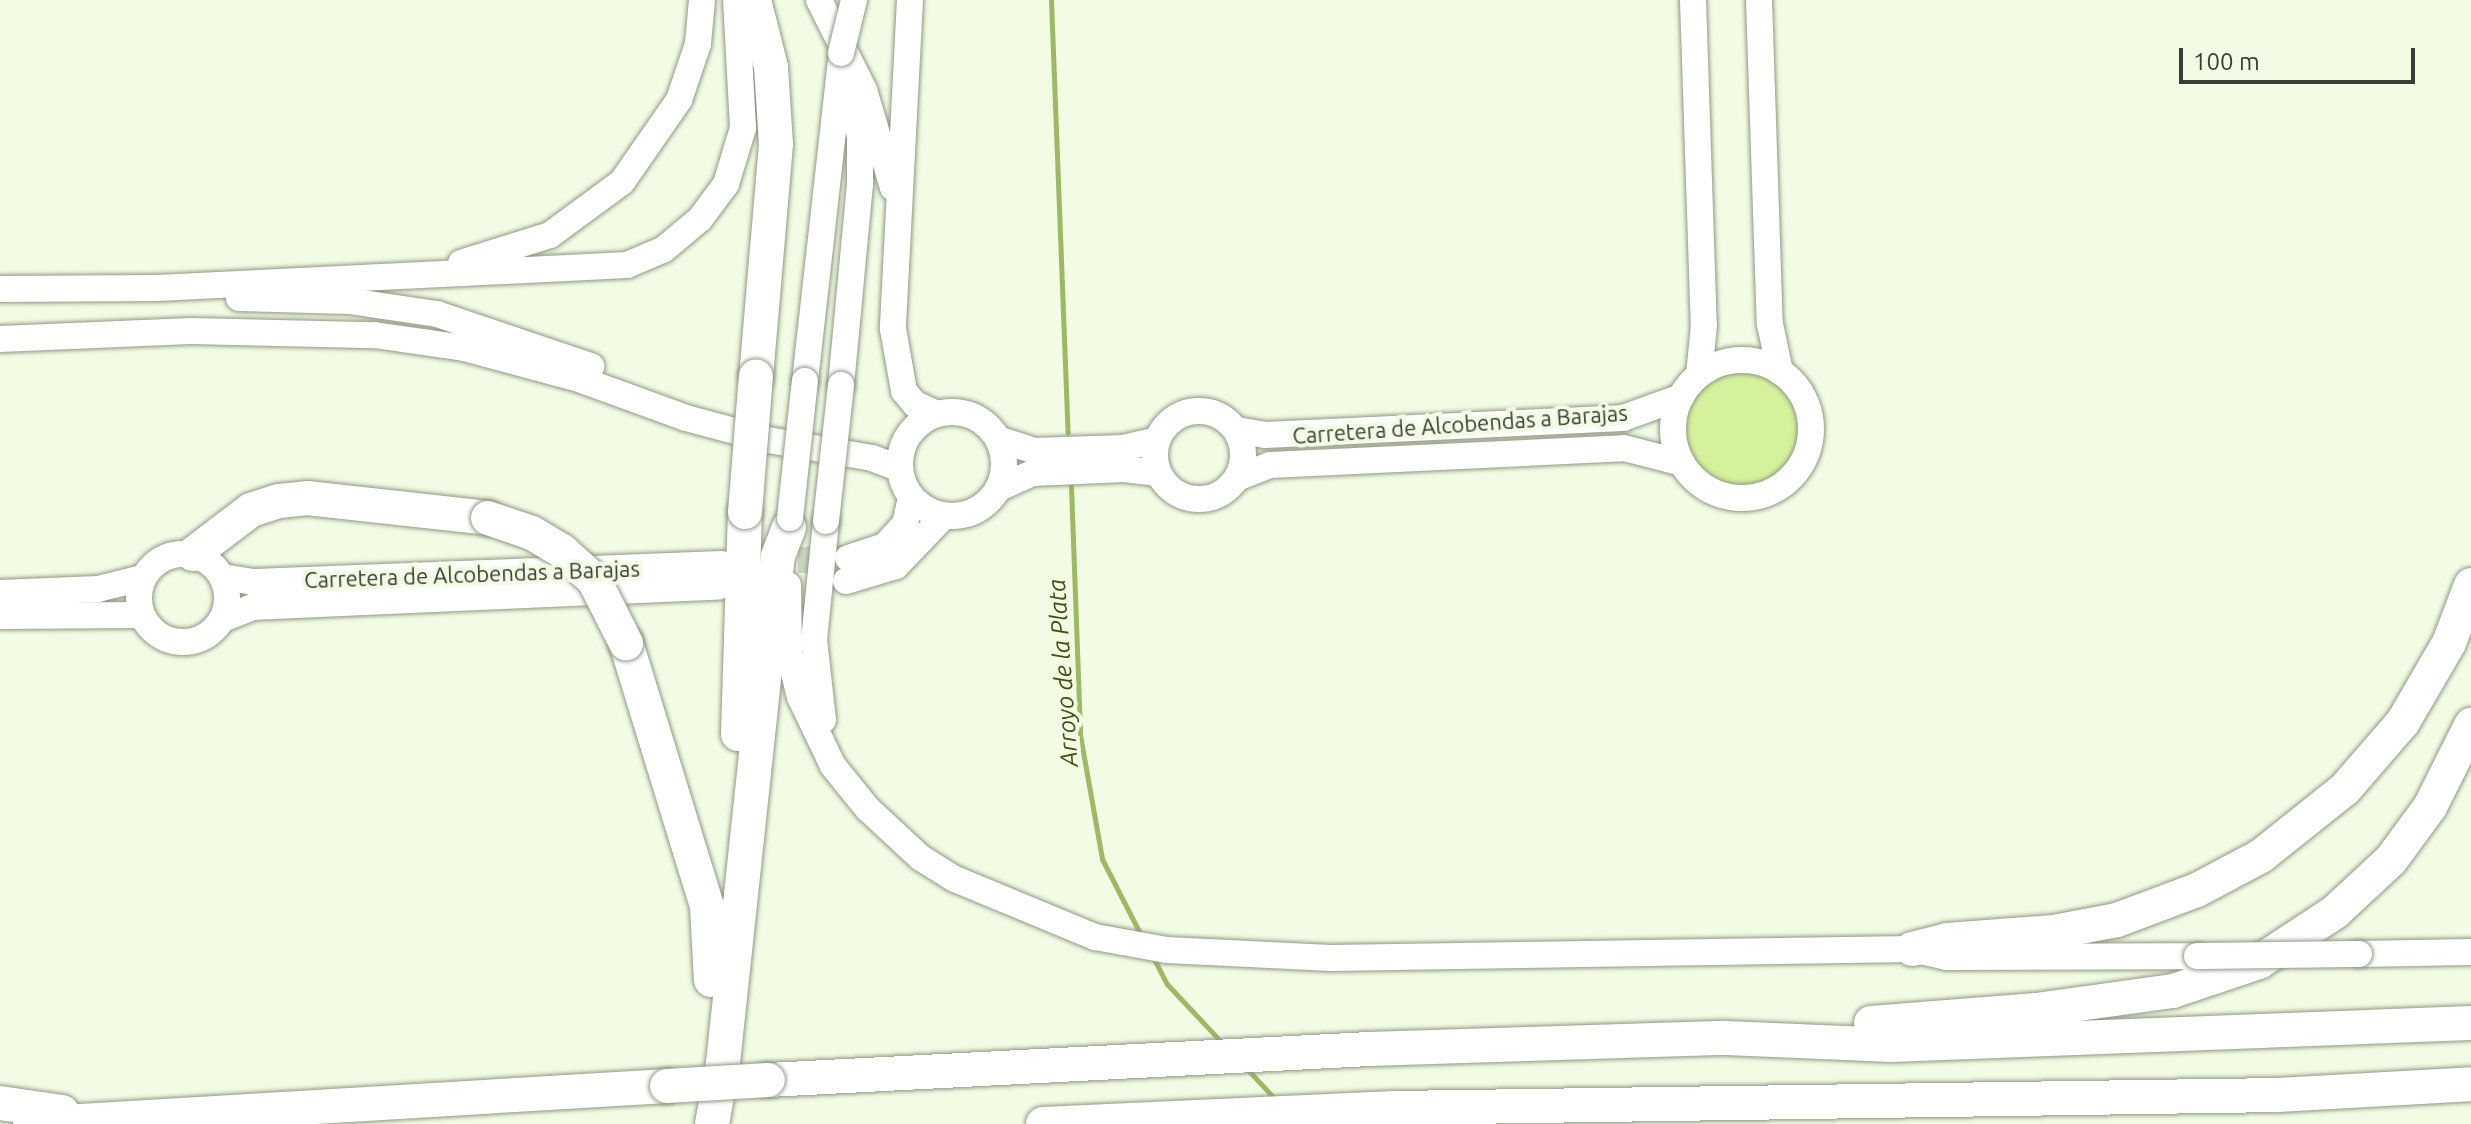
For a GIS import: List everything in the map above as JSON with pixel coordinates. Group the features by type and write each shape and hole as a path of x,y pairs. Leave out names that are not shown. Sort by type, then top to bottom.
{"highway":[{"path":"737,910 745,512 776,144 771,67 754,0"},
{"path":"193,554 251,510 279,501 307,498 488,518 532,533 562,551 594,580 626,643 707,907 713,1120"},
{"path":"713,1120 777,569 789,522"},
{"path":"1912,949 1947,940 2040,934 2117,920 2209,885 2261,856 2345,789 2403,722 2449,643 2471,585"},
{"path":"30,1124 1152,1060 1369,1049 1726,1038 2036,1010 2220,979 2306,933 2362,890 2430,807 2471,725"},
{"path":"1726,1038 1891,1045 2471,1023"},
{"path":"1043,1124 1191,1114 1394,1108 2408,1091 2471,1084"},
{"path":"2408,1091 2471,1098"},
{"path":"0,1103 49,1111 182,1113"}],"street":[{"path":"0,289 157,288 427,272 593,270 627,265 663,250 700,219 726,184 743,128 736,0"},
{"path":"819,0 879,130 899,219"},
{"path":"843,0 843,52 860,137 860,185 814,640 817,693 825,726 868,809"},
{"path":"854,0 843,52 831,147 789,522 789,653 800,697 833,766 868,809 921,858 1016,909 1095,937 1167,950 1331,958 1912,949 1947,957 2471,952"},
{"path":"910,0 893,329 898,375 908,398 937,414"},
{"path":"1693,0 1704,325 1699,375"},
{"path":"1759,0 1770,324 1780,372"},
{"path":"427,272 550,235 622,182 679,100 698,44 702,4"},
{"path":"157,288 239,298 349,301 437,314 585,363 721,426"},
{"path":"0,339 237,330 374,335 464,348 579,379 768,440 872,458 900,469"},
{"path":"1738,360 1780,372 1796,386 1810,424 1809,445 1789,480 1752,498 1732,498 1701,485 1682,463 1673,420 1681,397 1699,375 1738,360"},
{"name":"Carretera de Alcobendas a Barajas","path":"1237,430 1265,435 1623,418 1681,397"},
{"path":"998,439 1034,451 1123,448 1157,440 1181,414 1199,409 1218,413 1237,430 1244,453 1239,477 1225,492 1206,499 1186,498 1169,488 1158,473 1157,440"},
{"path":"944,516 896,566 847,570 885,546 905,524 911,497 900,469 909,434 937,414 960,412 982,421 998,439 1004,464 999,488"},
{"name":"Carretera de Alcobendas a Barajas","path":"1239,477 1270,465 1624,448 1682,463"},
{"path":"911,497 944,516 966,515 985,505 999,488 1033,473 1124,469 1158,473"},
{"path":"0,593 98,589 142,578 163,557 193,554 210,562 222,577 228,598 223,619 205,637 181,643 157,635 141,615 142,578"},
{"name":"Carretera de Alcobendas a Barajas","path":"222,577 254,582 721,575 252,607 223,619"},
{"path":"0,616 141,615"}],"green space":[{"path":"1741,370 1763,374 1782,387 1795,406 1799,428 1795,450 1782,469 1763,482 1741,486 1719,482 1700,469 1687,450 1683,428 1687,406 1700,387 1719,374"}],"waterway":[{"name":"Arroyo de la Plata","path":"1051,0 1068,433"},
{"name":"Arroyo de la Plata","path":"1071,486 1080,735 1102,859 1142,937"},
{"name":"Arroyo de la Plata","path":"1153,957 1167,984 1224,1045"},
{"name":"Arroyo de la Plata","path":"1247,1069 1276,1100"}],"tunnel":[{"path":"759,562 844,558"}]}
